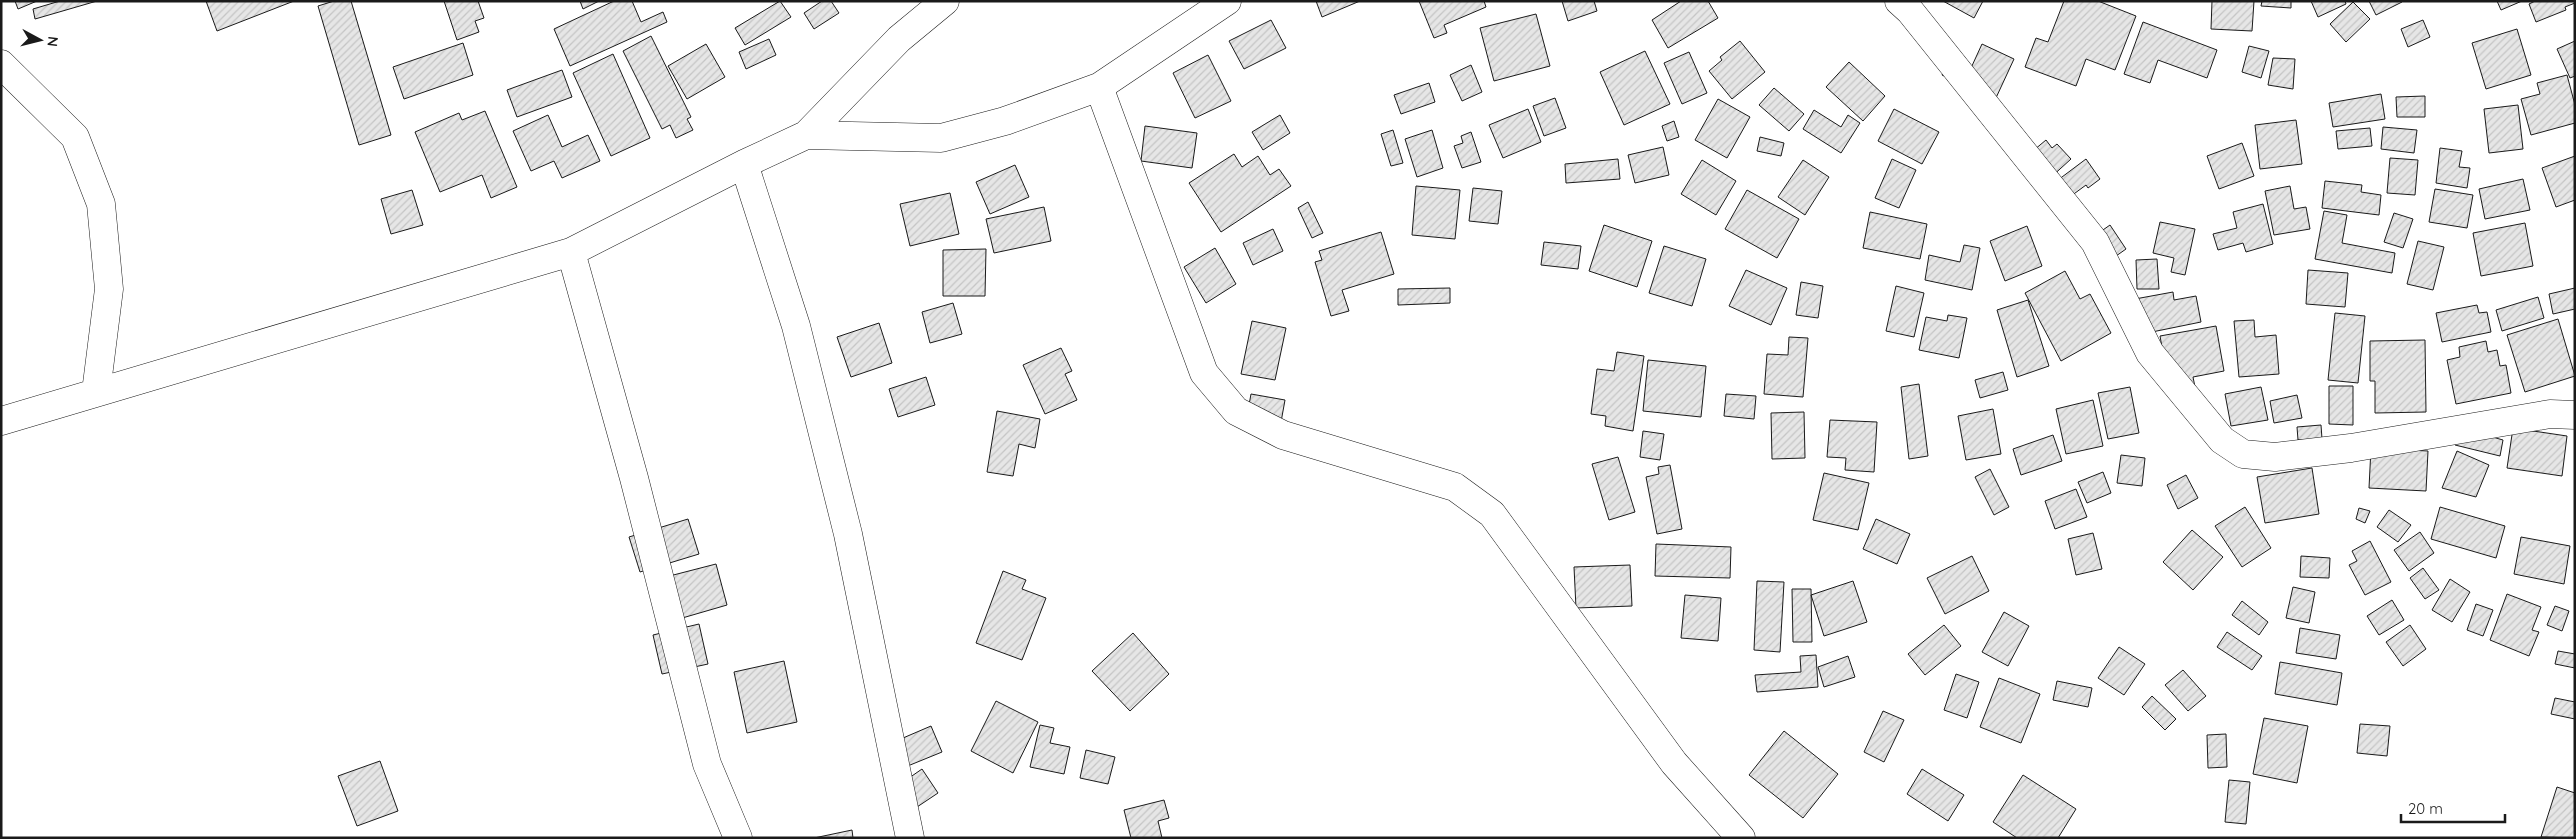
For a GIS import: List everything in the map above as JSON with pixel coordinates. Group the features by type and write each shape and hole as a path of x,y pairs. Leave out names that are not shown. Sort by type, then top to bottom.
{"street":[{"path":"1,421 571,252 744,164 806,135 899,38 945,1"},
{"path":"806,135 941,138 1005,121 1099,87 1227,1"},
{"path":"1899,1 1910,11 2094,242 2150,354 2222,440 2243,454 2275,457 2351,448 2550,414 2575,415"},
{"path":"1,64 75,138 100,204 108,289 96,392"},
{"path":"1099,87 1204,373 1236,411 1283,435 1455,487 1492,514 1674,763 1741,838"},
{"path":"744,164 796,326 848,534 910,838"},
{"path":"571,252 634,478 707,764 738,838"}],"building":[{"path":"15,1 37,1 18,9"},
{"path":"60,1 97,1 35,19 33,9"},
{"path":"206,1 294,1 217,31"},
{"path":"334,1 351,1 391,135 359,145 318,6"},
{"path":"444,1 478,1 484,18 475,21 479,32 457,40"},
{"path":"580,1 599,1 583,9"},
{"path":"614,1 632,1 641,22 663,12 667,22 570,66 554,29"},
{"path":"780,1 791,17 745,45 735,28"},
{"path":"822,1 831,1 839,13 814,29 804,13"},
{"path":"1316,1 1360,1 1322,17"},
{"path":"1419,1 1484,1 1486,7 1444,25 1447,33 1434,38"},
{"path":"1562,1 1594,1 1597,11 1568,21"},
{"path":"1681,1 1708,1 1718,18 1668,48 1652,20"},
{"path":"1943,1 1983,1 1974,18"},
{"path":"2064,1 2098,1 2136,16 2115,70 2086,59 2076,86 2025,67 2036,38 2048,42"},
{"path":"2212,1 2254,1 2252,31 2211,29"},
{"path":"2262,1 2291,1 2291,8 2261,6"},
{"path":"2311,1 2345,1 2346,4 2318,17"},
{"path":"2369,1 2402,1 2402,2 2376,15"},
{"path":"2497,1 2522,1 2501,10"},
{"path":"2535,1 2575,1 2575,3 2565,7 2566,10 2536,22 2529,4"},
{"path":"2353,2 2370,19 2346,42 2330,24"},
{"path":"1536,14 1550,66 1494,81 1480,28"},
{"path":"1271,20 1286,48 1244,69 1229,41"},
{"path":"2423,20 2430,37 2408,47 2401,29"},
{"path":"2143,22 2217,50 2207,78 2158,60 2150,83 2124,74"},
{"path":"2517,29 2531,75 2486,89 2472,43"},
{"path":"651,36 691,117 687,119 693,130 676,138 670,125 662,129 623,51"},
{"path":"769,39 776,55 746,69 739,52"},
{"path":"1740,41 1765,72 1732,99 1709,71 1722,60 1720,57"},
{"path":"2575,41 2575,76 2570,78 2557,49"},
{"path":"463,43 473,75 404,99 393,67"},
{"path":"706,44 725,77 687,99 668,66"},
{"path":"1982,44 2014,59 1995,100 1942,75 1950,58 1971,68"},
{"path":"2249,46 2269,51 2261,78 2242,72"},
{"path":"1645,51 1670,104 1624,125 1600,72"},
{"path":"1689,52 1707,93 1682,104 1664,63"},
{"path":"613,54 650,138 611,156 573,73"},
{"path":"1208,55 1231,101 1195,118 1173,73"},
{"path":"2273,58 2295,59 2293,89 2268,85"},
{"path":"1849,62 1885,96 1863,121 1826,87"},
{"path":"1471,65 1482,92 1462,101 1450,75"},
{"path":"562,70 572,97 517,117 507,90"},
{"path":"2567,75 2575,105 2575,123 2531,135 2521,99 2540,94 2537,83"},
{"path":"1429,83 1435,102 1401,114 1394,95"},
{"path":"1774,88 1804,114 1789,131 1759,105"},
{"path":"2381,94 2385,119 2333,127 2329,103"},
{"path":"2425,96 2425,117 2397,117 2396,97"},
{"path":"1555,98 1566,128 1544,136 1533,106"},
{"path":"1718,99 1750,117 1727,158 1695,140"},
{"path":"2518,105 2523,149 2489,153 2484,109"},
{"path":"1528,109 1541,142 1503,158 1489,125"},
{"path":"1894,109 1939,132 1922,164 1878,141"},
{"path":"1814,110 1841,127 1848,115 1860,123 1841,153 1803,129"},
{"path":"485,111 517,187 491,198 482,175 440,192 415,132 459,113 462,120"},
{"path":"548,115 562,147 588,135 600,161 562,178 554,161 531,171 513,131"},
{"path":"1280,115 1290,133 1263,150 1252,132"},
{"path":"2296,120 2302,164 2260,169 2255,125"},
{"path":"1674,121 1679,137 1667,141 1662,126"},
{"path":"1145,126 1197,133 1192,168 1141,161"},
{"path":"2383,127 2417,130 2414,153 2381,149"},
{"path":"2370,128 2372,146 2338,149 2336,131"},
{"path":"1393,130 1403,163 1391,166 1381,134"},
{"path":"1432,130 1443,168 1417,177 1405,139"},
{"path":"1471,132 1481,162 1462,168 1454,146 1463,143 1461,136"},
{"path":"1760,137 1784,143 1781,156 1757,151"},
{"path":"2046,140 2052,148 2057,144 2071,159 2049,179 2028,155"},
{"path":"2242,143 2254,176 2219,189 2207,156"},
{"path":"1663,147 1669,175 1635,183 1628,155"},
{"path":"2440,148 2462,151 2459,167 2470,168 2467,188 2436,183"},
{"path":"1234,154 1242,167 1258,156 1270,175 1279,169 1291,186 1221,232 1189,183"},
{"path":"2575,156 2575,200 2556,207 2542,168"},
{"path":"2390,158 2418,160 2415,195 2387,193"},
{"path":"1618,159 1620,179 1566,183 1565,164"},
{"path":"1892,159 1916,170 1899,208 1875,198"},
{"path":"2086,159 2100,179 2088,188 2086,185 2067,199 2054,183"},
{"path":"1702,160 1736,181 1716,215 1681,194"},
{"path":"1803,160 1829,177 1805,215 1778,197"},
{"path":"1015,165 1029,197 990,214 976,182"},
{"path":"2523,179 2530,210 2485,219 2479,189"},
{"path":"2325,181 2362,185 2361,192 2381,195 2379,215 2322,208"},
{"path":"1416,186 1460,190 1455,239 1412,235"},
{"path":"2290,186 2294,209 2306,207 2310,229 2274,235 2265,191"},
{"path":"1473,188 1502,191 1498,224 1469,221"},
{"path":"2435,189 2473,195 2467,228 2429,222"},
{"path":"412,190 423,225 391,234 381,199"},
{"path":"1747,190 1799,219 1777,258 1725,229"},
{"path":"950,193 959,234 910,246 900,204"},
{"path":"1308,202 1323,233 1312,238 1298,208"},
{"path":"2263,204 2273,244 2246,252 2243,243 2218,250 2213,234 2237,228 2233,212"},
{"path":"1044,207 1051,241 994,253 986,219"},
{"path":"2324,211 2347,215 2342,243 2395,253 2392,273 2315,259"},
{"path":"1870,212 1927,224 1920,259 1863,248"},
{"path":"2394,213 2413,219 2403,248 2384,242"},
{"path":"2160,222 2195,229 2185,275 2171,272 2174,258 2153,253"},
{"path":"2525,223 2533,266 2481,276 2473,233"},
{"path":"1604,225 1652,241 1637,287 1589,271"},
{"path":"2110,225 2126,249 2099,268 2083,244"},
{"path":"2027,226 2042,266 2005,281 1990,241"},
{"path":"1273,229 1283,251 1253,265 1243,243"},
{"path":"1381,232 1394,274 1342,290 1349,311 1331,316 1315,262 1322,260 1319,251"},
{"path":"2418,241 2444,247 2433,290 2407,284"},
{"path":"1544,242 1581,246 1578,269 1541,265"},
{"path":"1964,245 1980,248 1972,290 1925,280 1929,255 1960,262"},
{"path":"1664,246 1706,259 1692,306 1649,293"},
{"path":"1215,248 1236,284 1206,303 1184,267"},
{"path":"986,249 985,296 943,296 943,250"},
{"path":"2157,259 2159,289 2137,289 2136,260"},
{"path":"1746,270 1787,288 1771,325 1729,306"},
{"path":"2308,270 2348,273 2345,307 2306,304"},
{"path":"2065,271 2080,299 2090,294 2111,333 2061,361 2025,293"},
{"path":"1801,282 1823,286 1818,318 1796,315"},
{"path":"1896,286 1924,293 1914,337 1886,331"},
{"path":"1450,288 1450,303 1398,305 1398,289"},
{"path":"2575,288 2575,309 2553,314 2549,294"},
{"path":"2173,292 2174,300 2196,296 2201,322 2142,334 2135,299"},
{"path":"2538,297 2544,318 2502,331 2496,310"},
{"path":"2028,300 2049,366 2017,377 1997,310"},
{"path":"953,303 962,334 930,343 922,312"},
{"path":"2477,305 2479,313 2487,312 2491,332 2442,342 2436,313"},
{"path":"2335,313 2365,316 2358,383 2328,380"},
{"path":"1948,315 1967,318 1959,358 1919,350 1926,317 1947,321"},
{"path":"2558,319 2575,376 2525,392 2507,335"},
{"path":"2254,320 2255,337 2276,335 2279,374 2239,377 2234,321"},
{"path":"1252,321 1286,328 1275,380 1241,374"},
{"path":"879,323 892,363 851,377 837,337"},
{"path":"2216,326 2224,371 2193,377 2196,392 2171,397 2160,336"},
{"path":"1789,337 1808,338 1803,397 1764,394 1767,354 1788,355"},
{"path":"2425,340 2426,412 2375,413 2375,381 2370,381 2370,341"},
{"path":"2486,341 2488,352 2497,350 2500,366 2506,365 2511,393 2456,404 2447,360 2460,357 2459,347"},
{"path":"1061,348 1072,371 1065,374 1077,400 1045,414 1023,365"},
{"path":"1617,352 1644,356 1633,431 1605,426 1606,416 1591,414 1597,369 1614,371"},
{"path":"1648,360 1706,366 1701,417 1643,411"},
{"path":"2003,372 2008,390 1980,398 1975,380"},
{"path":"926,377 935,405 898,417 889,389"},
{"path":"1919,384 1928,456 1909,459 1901,387"},
{"path":"2329,386 2353,386 2353,425 2329,424"},
{"path":"2130,387 2139,433 2108,439 2098,393"},
{"path":"2261,387 2268,420 2231,426 2225,394"},
{"path":"1251,394 1285,400 1281,422 1247,416"},
{"path":"1726,394 1756,396 1754,419 1724,416"},
{"path":"2297,395 2302,418 2274,423 2270,401"},
{"path":"2093,400 2103,446 2066,454 2056,409"},
{"path":"1993,409 2001,454 1966,460 1958,416"},
{"path":"997,411 1040,419 1035,448 1019,444 1013,476 987,472"},
{"path":"1804,412 1805,458 1772,459 1771,413"},
{"path":"1830,420 1877,422 1874,472 1845,470 1846,458 1827,457"},
{"path":"2321,425 2322,439 2298,440 2297,427"},
{"path":"2461,428 2503,440 2500,456 2455,445"},
{"path":"2513,428 2567,436 2562,476 2507,468"},
{"path":"1643,431 1664,434 1660,460 1640,457"},
{"path":"2053,435 2062,461 2021,475 2013,449"},
{"path":"2371,448 2428,451 2426,491 2369,488"},
{"path":"2457,451 2489,465 2476,497 2442,488"},
{"path":"2121,455 2145,458 2142,486 2117,483"},
{"path":"1618,457 1635,512 1609,520 1592,464"},
{"path":"1670,465 1682,529 1657,534 1646,477 1659,474 1658,467"},
{"path":"2312,468 2319,514 2265,523 2257,477"},
{"path":"1990,469 2009,507 1994,515 1975,477"},
{"path":"2103,472 2111,493 2087,503 2078,482"},
{"path":"1824,473 1869,483 1858,530 1813,520"},
{"path":"2186,475 2198,498 2178,509 2167,485"},
{"path":"2076,489 2087,517 2055,529 2045,501"},
{"path":"2245,507 2271,548 2242,567 2215,526"},
{"path":"2440,507 2505,526 2496,558 2431,539"},
{"path":"2359,508 2370,511 2365,523 2356,519"},
{"path":"2389,510 2411,525 2398,542 2377,527"},
{"path":"688,519 699,554 640,572 629,537"},
{"path":"1876,519 1910,534 1897,564 1863,549"},
{"path":"2192,530 2223,557 2193,590 2163,562"},
{"path":"2420,532 2434,553 2409,571 2394,550"},
{"path":"2093,533 2102,569 2076,575 2068,539"},
{"path":"2521,537 2570,546 2564,584 2514,574"},
{"path":"2370,541 2391,582 2365,595 2349,565 2357,561 2352,551"},
{"path":"1656,544 1731,547 1730,578 1655,576"},
{"path":"1972,556 1989,591 1945,614 1927,578"},
{"path":"2301,556 2330,558 2329,578 2300,577"},
{"path":"716,564 727,605 665,623 654,580"},
{"path":"1630,565 1632,606 1576,608 1574,567"},
{"path":"2423,568 2439,590 2425,599 2410,578"},
{"path":"1003,571 1026,580 1022,589 1046,598 1022,660 976,643"},
{"path":"2450,579 2470,592 2452,622 2432,610"},
{"path":"1757,581 1784,582 1780,652 1754,650"},
{"path":"1853,581 1867,622 1824,636 1811,595"},
{"path":"2293,587 2315,592 2309,623 2286,618"},
{"path":"1792,589 1811,589 1812,642 1793,642"},
{"path":"2507,594 2541,607 2532,630 2539,632 2529,656 2490,640"},
{"path":"1685,595 1721,598 1718,641 1681,638"},
{"path":"2392,600 2404,620 2379,635 2367,616"},
{"path":"2242,601 2268,622 2259,635 2232,615"},
{"path":"2476,604 2493,610 2483,636 2467,630"},
{"path":"2555,606 2569,611 2562,631 2547,625"},
{"path":"2004,612 2029,626 2008,666 1982,652"},
{"path":"699,624 708,664 662,674 653,635"},
{"path":"1944,625 1961,646 1925,675 1908,654"},
{"path":"2410,625 2426,649 2403,666 2386,642"},
{"path":"2300,628 2340,635 2336,659 2296,653"},
{"path":"2227,632 2262,656 2252,670 2217,647"},
{"path":"1133,633 1169,674 1130,711 1092,671"},
{"path":"2119,647 2145,664 2124,695 2098,678"},
{"path":"2558,651 2575,654 2575,668 2555,664"},
{"path":"1816,655 1818,687 1757,692 1755,675 1801,672 1800,656"},
{"path":"1848,656 1855,677 1824,687 1818,667"},
{"path":"784,661 797,722 747,733 734,672"},
{"path":"2280,662 2342,673 2337,705 2275,694"},
{"path":"2183,670 2206,696 2188,711 2165,685"},
{"path":"1956,674 1979,682 1967,718 1944,710"},
{"path":"1999,678 2040,694 2021,743 1980,727"},
{"path":"2057,681 2092,688 2088,707 2053,700"},
{"path":"2152,696 2176,719 2165,730 2142,707"},
{"path":"2555,698 2575,702 2575,719 2551,714"},
{"path":"996,701 1038,722 1013,773 971,751"},
{"path":"1883,711 1904,720 1884,762 1864,752"},
{"path":"2264,718 2308,726 2297,783 2253,774"},
{"path":"2360,724 2390,726 2387,756 2357,753"},
{"path":"1040,725 1054,728 1050,743 1070,747 1064,774 1030,767"},
{"path":"931,726 942,752 893,772 882,747"},
{"path":"1784,731 1838,774 1803,818 1749,775"},
{"path":"2226,734 2227,767 2208,768 2207,735"},
{"path":"1086,750 1115,757 1108,784 1080,778"},
{"path":"380,761 398,811 357,826 338,776"},
{"path":"922,769 938,793 911,811 896,787"},
{"path":"1922,769 1964,795 1948,821 1907,794"},
{"path":"2023,775 2076,809 2058,838 2017,838 1993,822"},
{"path":"2229,780 2250,782 2246,824 2225,822"},
{"path":"2557,787 2575,793 2575,838 2541,837"},
{"path":"1164,800 1169,818 1158,821 1162,838 1131,838 1124,810"},
{"path":"852,830 853,838 814,838"}]}
